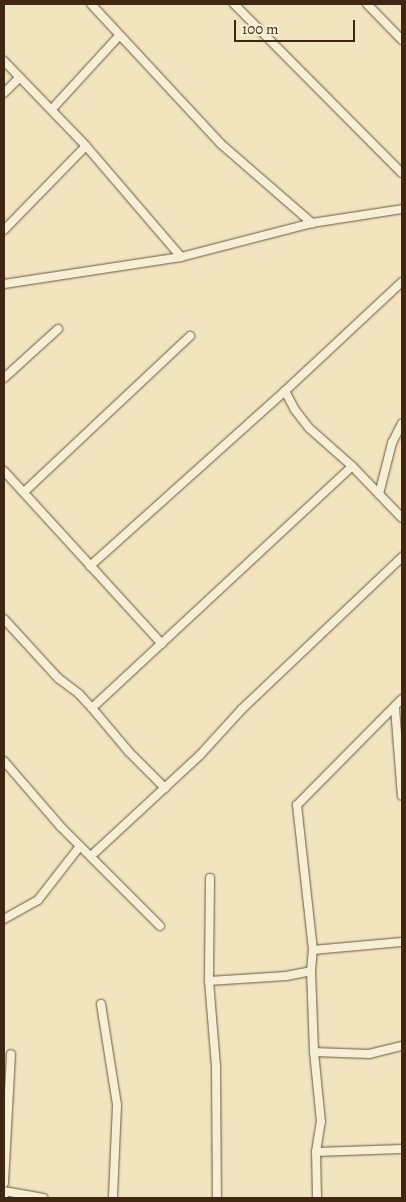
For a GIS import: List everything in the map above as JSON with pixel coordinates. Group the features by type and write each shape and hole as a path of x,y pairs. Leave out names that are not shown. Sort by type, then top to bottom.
{"street":[{"path":"91,4 222,144 312,223"},
{"path":"234,4 402,174"},
{"path":"367,4 402,40"},
{"path":"52,109 119,36"},
{"path":"4,61 86,146 181,258"},
{"path":"4,92 19,78"},
{"path":"4,230 86,146"},
{"path":"4,284 181,258 312,223 402,209"},
{"path":"90,566 285,391 402,282"},
{"path":"4,378 58,329"},
{"path":"24,492 190,336"},
{"path":"285,391 295,410 309,428 352,466 402,518"},
{"path":"379,494 392,444 402,422"},
{"path":"92,708 352,466"},
{"path":"4,471 162,644"},
{"path":"91,856 200,755 270,681 402,557"},
{"path":"4,620 58,678 79,694 129,752 165,788"},
{"path":"317,1198 316,1152 321,1122 314,1052 310,971 314,950 297,805 344,761 376,724 395,708 402,699"},
{"path":"395,708 402,796"},
{"path":"4,761 61,827 160,926"},
{"path":"4,919 38,900 80,846"},
{"path":"210,878 209,981 216,1066 217,1198"},
{"path":"314,950 402,942"},
{"path":"209,981 286,976 310,971"},
{"path":"101,1004 117,1105 113,1198"},
{"path":"314,1052 369,1054 402,1046"},
{"path":"4,1183 11,1054"},
{"path":"316,1152 402,1149"},
{"path":"4,1191 43,1198"}]}
